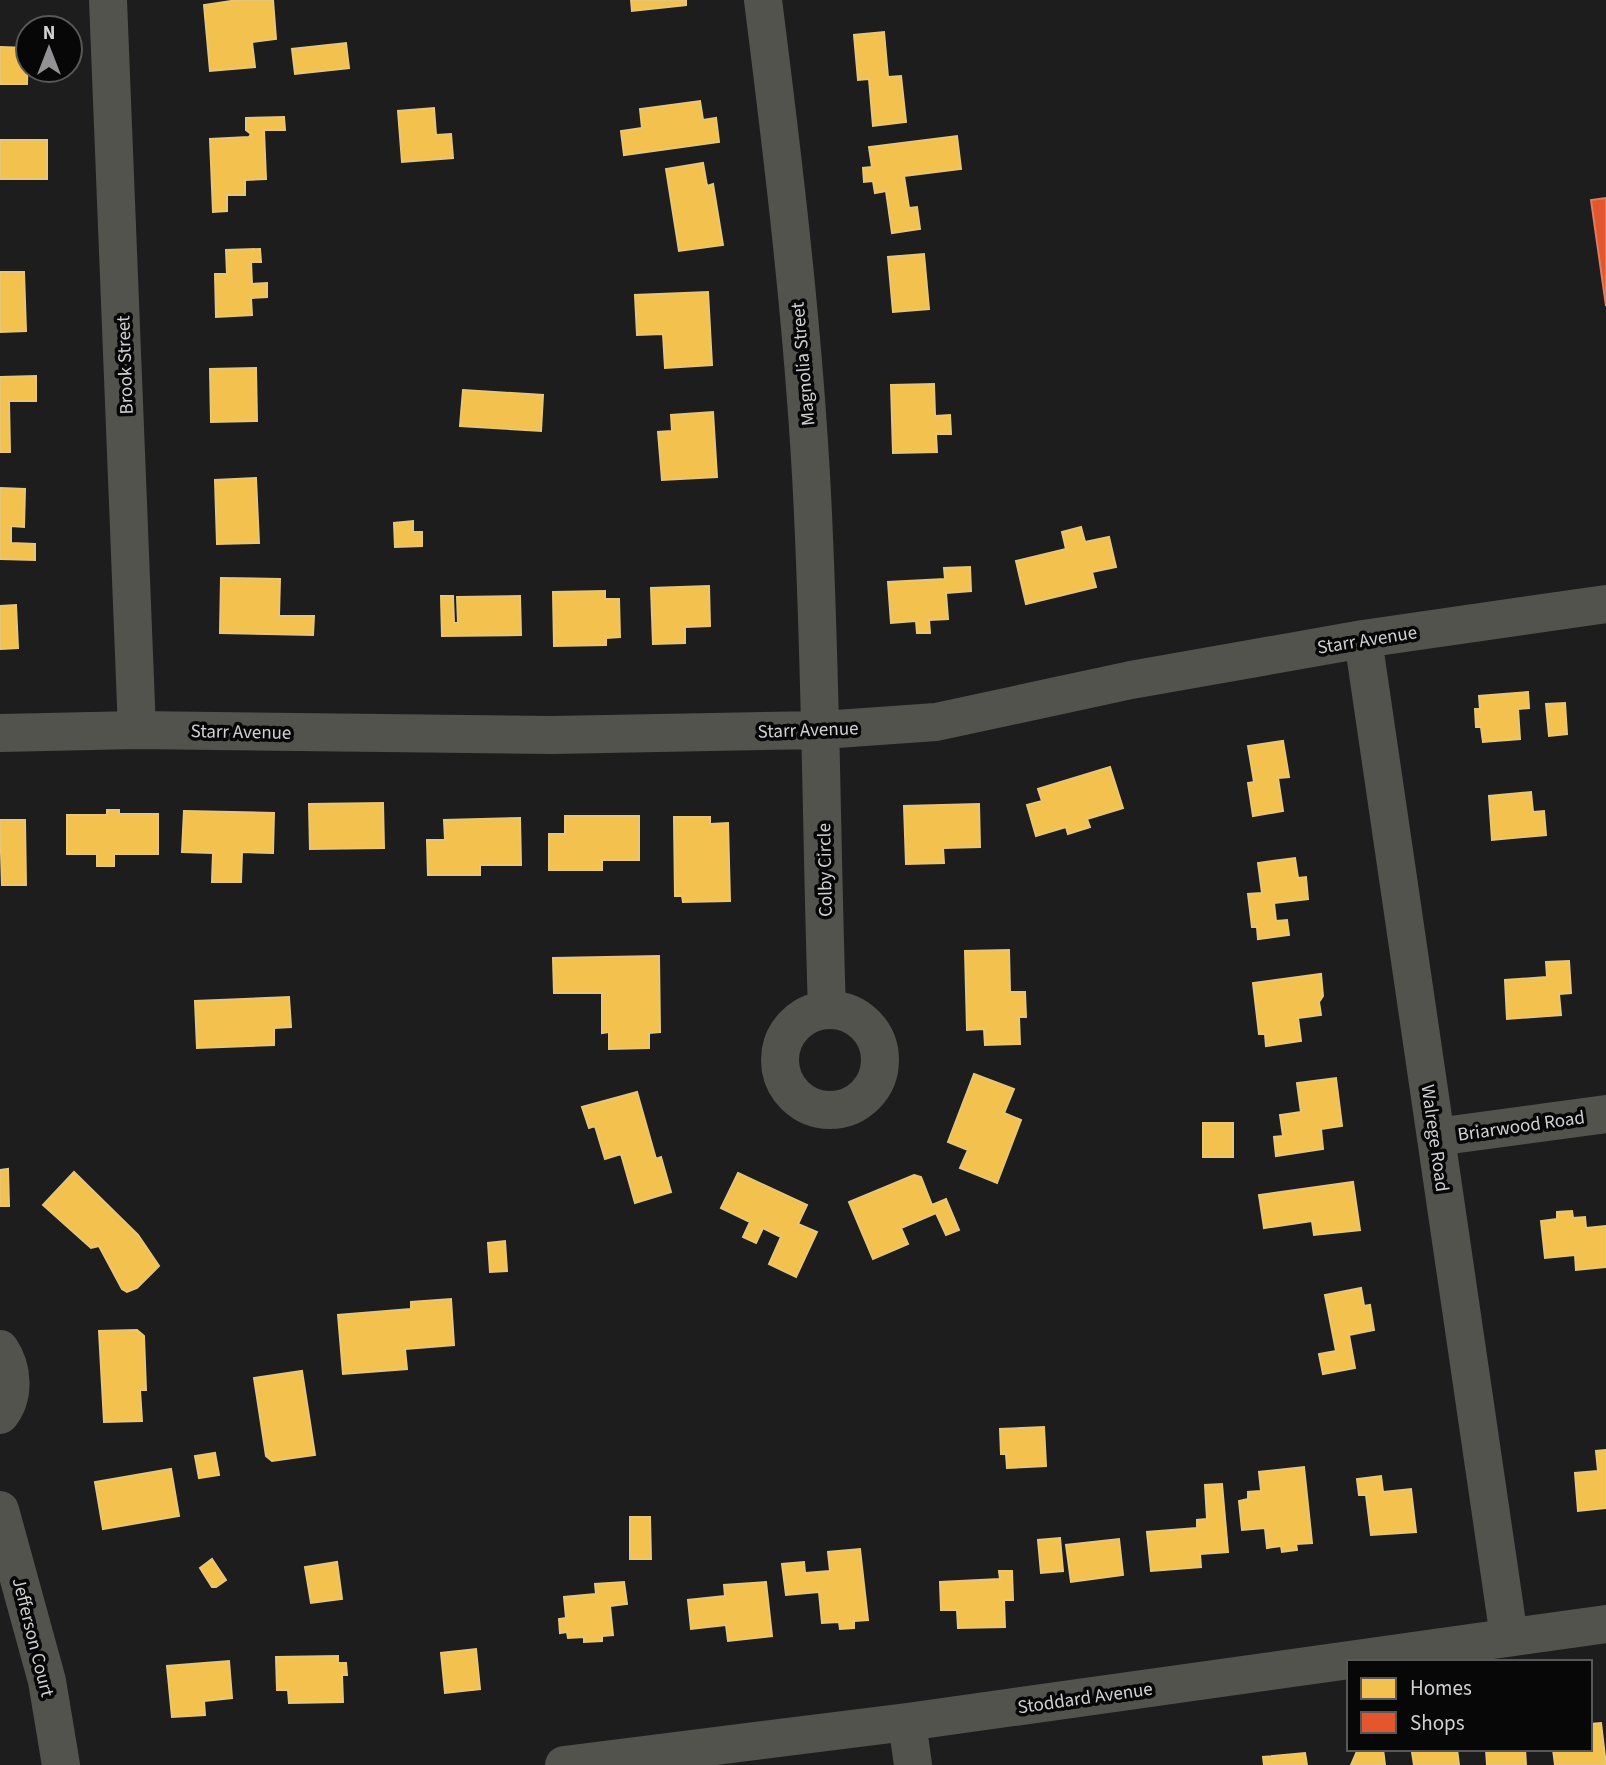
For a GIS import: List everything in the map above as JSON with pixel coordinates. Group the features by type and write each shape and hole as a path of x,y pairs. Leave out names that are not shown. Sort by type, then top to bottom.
{"street":[{"name":"Brook Street","path":"108,0 137,730"},
{"name":"Magnolia Street","path":"764,0 788,201 808,445 822,730"},
{"name":"Starr Avenue","path":"0,733 137,730 552,735 822,730 936,722 1131,680 1363,639 1606,604"},
{"name":"Walrege Road","path":"1363,639 1509,1637"},
{"name":"Colby Circle","path":"822,730 827,1010"},
{"name":"Briarwood Road","path":"1436,1137 1606,1114"},
{"path":"0,1349 11,1375 10,1394 0,1415"},
{"name":"Jefferson Court","path":"0,1510 47,1681 61,1765"},
{"name":"Stoddard Avenue","path":"564,1765 907,1722 1606,1624"},
{"path":"907,1722 913,1765"}],"building: Homes":[{"path":"238,0 273,0 276,39 252,42 255,67 210,71 204,5"},
{"path":"631,0 686,0 686,5 632,11"},
{"path":"884,32 888,77 901,76 906,122 873,126 869,79 858,80 854,35"},
{"path":"346,43 349,68 295,74 292,49"},
{"path":"0,47 14,48 14,84 0,84"},
{"path":"700,101 703,120 716,118 719,142 624,155 621,131 642,128 640,109"},
{"path":"434,108 436,135 451,134 453,158 402,162 398,111"},
{"path":"284,117 285,130 264,130 266,179 245,180 245,195 227,195 227,211 213,212 210,139 249,137 251,134 246,130 246,118"},
{"path":"957,136 961,169 904,176 909,208 917,207 920,229 892,233 886,191 875,193 873,181 864,182 863,168 872,167 869,147"},
{"path":"0,140 47,140 47,179 0,179"},
{"path":"703,163 707,186 713,184 723,245 679,251 666,169"},
{"path":"260,249 261,262 251,262 252,284 267,283 267,297 251,298 252,315 216,317 215,274 227,274 226,250"},
{"path":"924,254 929,309 893,312 888,257"},
{"path":"0,272 24,272 26,331 0,332"},
{"path":"708,292 712,365 665,368 663,334 637,335 635,295"},
{"path":"256,368 257,421 211,422 210,369"},
{"path":"36,376 36,401 9,401 10,452 0,452 0,377"},
{"path":"934,384 935,416 950,415 951,434 936,434 937,452 893,453 891,385"},
{"path":"463,390 543,395 541,431 460,426"},
{"path":"713,412 717,477 662,480 658,432 672,431 671,415"},
{"path":"256,478 259,543 217,544 215,480"},
{"path":"0,488 25,489 24,527 11,526 11,543 35,544 35,560 0,559"},
{"path":"413,521 413,532 422,532 422,546 395,547 394,523"},
{"path":"1081,527 1085,542 1109,537 1116,567 1092,572 1096,587 1026,604 1016,561 1066,549 1062,532"},
{"path":"970,567 971,591 946,593 948,619 929,620 930,633 917,633 916,621 891,623 888,582 945,579 944,568"},
{"path":"221,578 280,579 279,616 314,616 313,635 220,633"},
{"path":"709,586 710,626 685,627 685,643 653,644 651,588"},
{"path":"605,591 605,599 619,599 620,637 606,638 606,645 554,646 553,592"},
{"path":"441,596 453,596 454,623 458,623 457,597 520,596 521,635 442,636"},
{"path":"16,605 18,648 0,649 0,606"},
{"path":"1528,692 1529,708 1518,709 1520,739 1483,742 1481,727 1476,727 1475,709 1480,709 1479,696"},
{"path":"1565,703 1567,734 1549,736 1546,704"},
{"path":"1283,741 1289,777 1278,778 1283,811 1253,816 1248,783 1254,782 1248,746"},
{"path":"1110,767 1123,808 1087,819 1090,827 1068,834 1066,827 1036,836 1027,805 1042,801 1038,789"},
{"path":"1531,792 1533,812 1544,811 1546,835 1492,840 1489,796"},
{"path":"383,803 384,848 310,849 309,804"},
{"path":"979,804 980,847 943,848 944,863 906,864 904,806"},
{"path":"107,810 119,810 119,814 158,814 158,854 114,854 114,866 97,866 97,854 67,854 67,815 107,815"},
{"path":"184,811 274,813 273,853 242,852 241,882 212,882 213,853 182,852"},
{"path":"565,816 639,816 639,860 602,860 602,870 549,870 549,834 565,834"},
{"path":"674,817 710,817 710,824 728,823 730,901 683,902 682,896 675,896"},
{"path":"520,818 521,865 480,865 480,875 428,875 427,840 445,840 444,820"},
{"path":"0,820 25,820 26,885 2,885"},
{"path":"1295,858 1298,878 1306,877 1308,899 1274,903 1276,921 1287,920 1289,935 1258,939 1257,927 1252,927 1248,894 1262,893 1258,863"},
{"path":"1009,950 1010,992 1025,992 1026,1017 1019,1017 1020,1044 985,1045 984,1029 967,1030 965,951"},
{"path":"659,956 660,1032 649,1033 649,1048 609,1049 609,1032 602,1033 602,993 554,993 553,958"},
{"path":"1569,961 1571,993 1559,994 1561,1015 1507,1019 1505,980 1547,977 1546,962"},
{"path":"1321,974 1321,1015 1298,1018 1301,1041 1266,1046 1265,1034 1259,1034 1253,983"},
{"path":"289,997 291,1027 274,1028 274,1045 197,1048 195,1001"},
{"path":"974,1074 1014,1089 1004,1113 1021,1120 997,1183 960,1168 968,1150 948,1142"},
{"path":"1336,1078 1342,1126 1321,1129 1323,1149 1276,1156 1274,1137 1283,1136 1280,1115 1301,1112 1297,1083"},
{"path":"637,1092 656,1159 661,1157 671,1192 635,1203 621,1154 605,1159 595,1126 589,1128 582,1107"},
{"path":"1203,1123 1233,1123 1233,1157 1203,1157"},
{"path":"8,1169 9,1206 0,1206 0,1170"},
{"path":"74,1172 138,1235 159,1266 137,1288 127,1292 122,1289 99,1246 91,1248 43,1205"},
{"path":"738,1173 807,1205 798,1224 817,1232 796,1277 769,1264 781,1237 763,1228 756,1243 743,1237 750,1222 721,1208"},
{"path":"914,1175 921,1177 932,1205 946,1199 959,1230 946,1235 936,1213 901,1228 908,1244 873,1259 849,1202"},
{"path":"1353,1182 1360,1230 1314,1235 1312,1221 1264,1228 1259,1195"},
{"path":"1572,1211 1573,1218 1585,1217 1586,1228 1606,1226 1606,1267 1576,1270 1575,1255 1545,1258 1541,1221 1557,1219 1557,1212"},
{"path":"505,1241 507,1271 490,1272 488,1243"},
{"path":"1361,1288 1364,1306 1370,1305 1374,1330 1349,1335 1355,1368 1323,1374 1319,1354 1336,1351 1325,1295"},
{"path":"451,1299 454,1345 405,1349 407,1369 343,1374 338,1315 411,1309 411,1302"},
{"path":"137,1330 144,1336 146,1390 140,1390 142,1421 104,1422 99,1331"},
{"path":"302,1371 315,1455 272,1461 266,1456 254,1378"},
{"path":"1044,1427 1046,1466 1007,1468 1006,1454 1001,1454 1000,1429"},
{"path":"1606,1450 1606,1508 1578,1511 1575,1473 1598,1471 1596,1451"},
{"path":"215,1453 219,1475 199,1478 195,1456"},
{"path":"1304,1467 1312,1543 1296,1544 1297,1550 1282,1552 1281,1546 1267,1548 1265,1528 1242,1530 1239,1501 1248,1499 1248,1492 1261,1491 1259,1472"},
{"path":"171,1469 179,1516 103,1529 95,1482"},
{"path":"1381,1476 1383,1492 1411,1489 1416,1532 1371,1535 1366,1495 1359,1495 1357,1479"},
{"path":"1222,1484 1228,1552 1200,1554 1201,1567 1151,1571 1147,1532 1197,1528 1197,1520 1207,1519 1205,1485"},
{"path":"630,1517 650,1517 651,1559 630,1559"},
{"path":"1060,1538 1063,1571 1041,1573 1038,1540"},
{"path":"1119,1539 1123,1575 1071,1582 1066,1545"},
{"path":"860,1549 868,1620 854,1621 854,1628 840,1629 839,1622 822,1623 819,1592 786,1595 782,1564 804,1562 805,1573 830,1571 828,1552"},
{"path":"212,1559 226,1580 216,1587 212,1587 200,1568"},
{"path":"337,1562 342,1599 311,1603 305,1567"},
{"path":"999,1571 1012,1571 1013,1600 1004,1600 1005,1627 958,1628 957,1610 941,1610 940,1582 1000,1579"},
{"path":"624,1582 627,1604 610,1606 613,1635 602,1636 602,1641 584,1642 584,1637 568,1638 567,1632 560,1633 559,1619 566,1618 564,1597 596,1594 595,1584"},
{"path":"766,1582 772,1636 728,1641 726,1625 691,1629 688,1600 725,1596 724,1585"},
{"path":"476,1649 480,1689 445,1693 441,1653"},
{"path":"338,1656 338,1663 346,1663 347,1675 342,1675 343,1702 289,1703 288,1690 277,1690 276,1657"},
{"path":"229,1661 232,1698 204,1701 205,1715 172,1717 167,1666"},
{"path":"1601,1723 1606,1765 1555,1765 1553,1751 1592,1751 1592,1724"},
{"path":"1357,1751 1383,1751 1385,1765 1351,1765"},
{"path":"1457,1751 1459,1765 1414,1765 1412,1752"},
{"path":"1486,1751 1525,1751 1526,1765 1487,1765"},
{"path":"1305,1753 1307,1765 1264,1765 1263,1757"}],"building: Shops":[{"path":"1606,198 1606,306 1591,200"}]}
